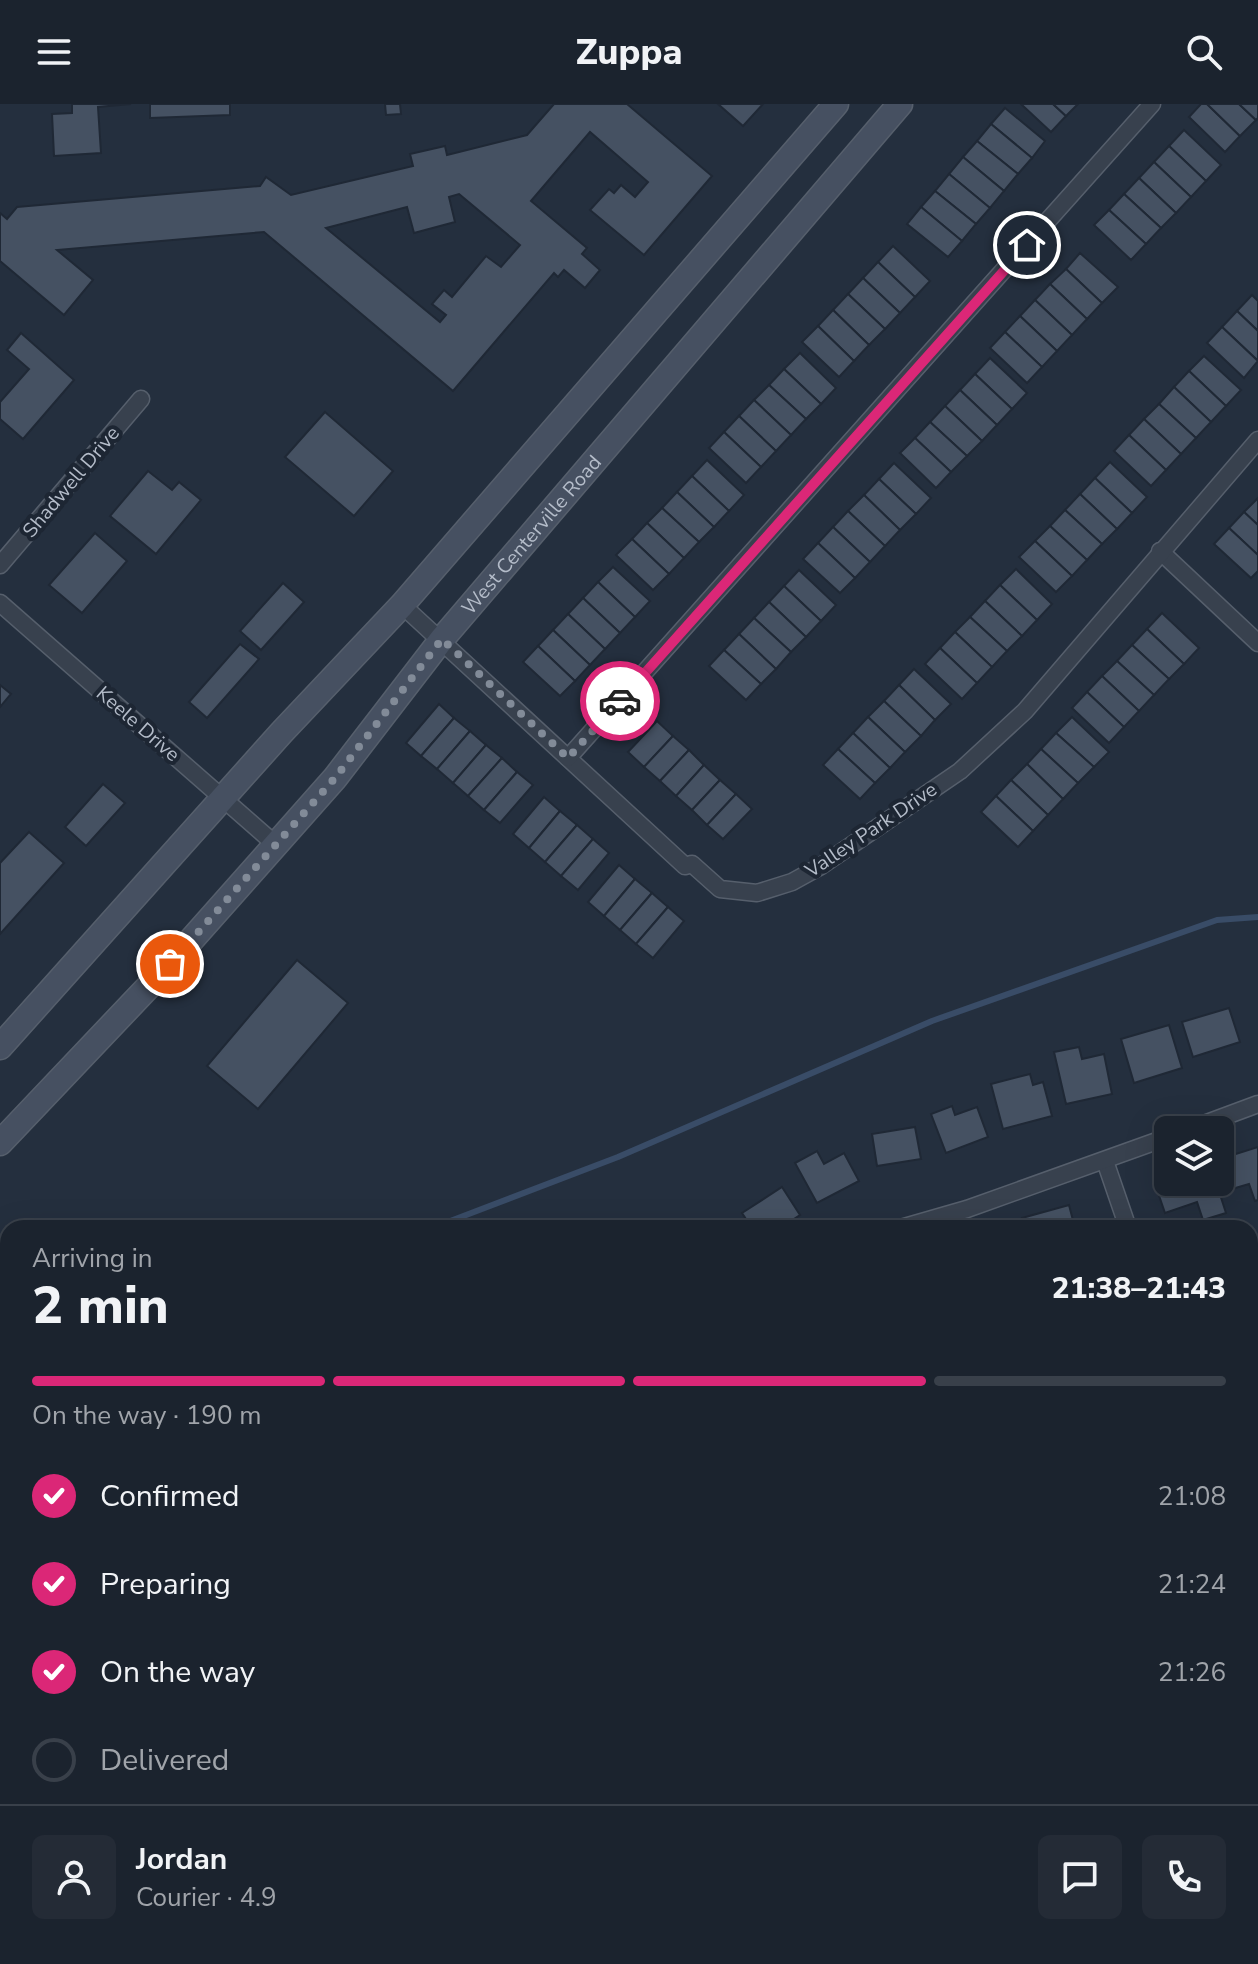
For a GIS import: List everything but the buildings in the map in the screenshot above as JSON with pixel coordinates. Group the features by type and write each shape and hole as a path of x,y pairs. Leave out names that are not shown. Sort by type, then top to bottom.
{"main road":[{"path":"0,1047 223,798 402,605 836,104"},
{"name":"West Centerville Road","path":"0,1143 170,964 335,778 442,639 900,104"}],"street":[{"path":"568,758 1152,104"},
{"name":"Shadwell Drive","path":"0,565 141,399"},
{"name":"Valley Park Drive","path":"402,605 685,866 692,864 720,889 757,893 792,882 821,866 960,771 1025,711 1258,440"},
{"path":"1160,551 1258,643"},
{"name":"Keele Drive","path":"0,603 276,845"},
{"path":"1226,1116 1258,1104"},
{"path":"929,1220 1154,1142"},
{"path":"1105,1161 1125,1220"}],"waterway":[{"path":"453,1220 618,1157 932,1021 1217,920 1258,917"}],"way so far":[{"path":"170,964 335,778 442,639 568,758 620,701"}],"route":[{"path":"620,701 1027,245"}]}
